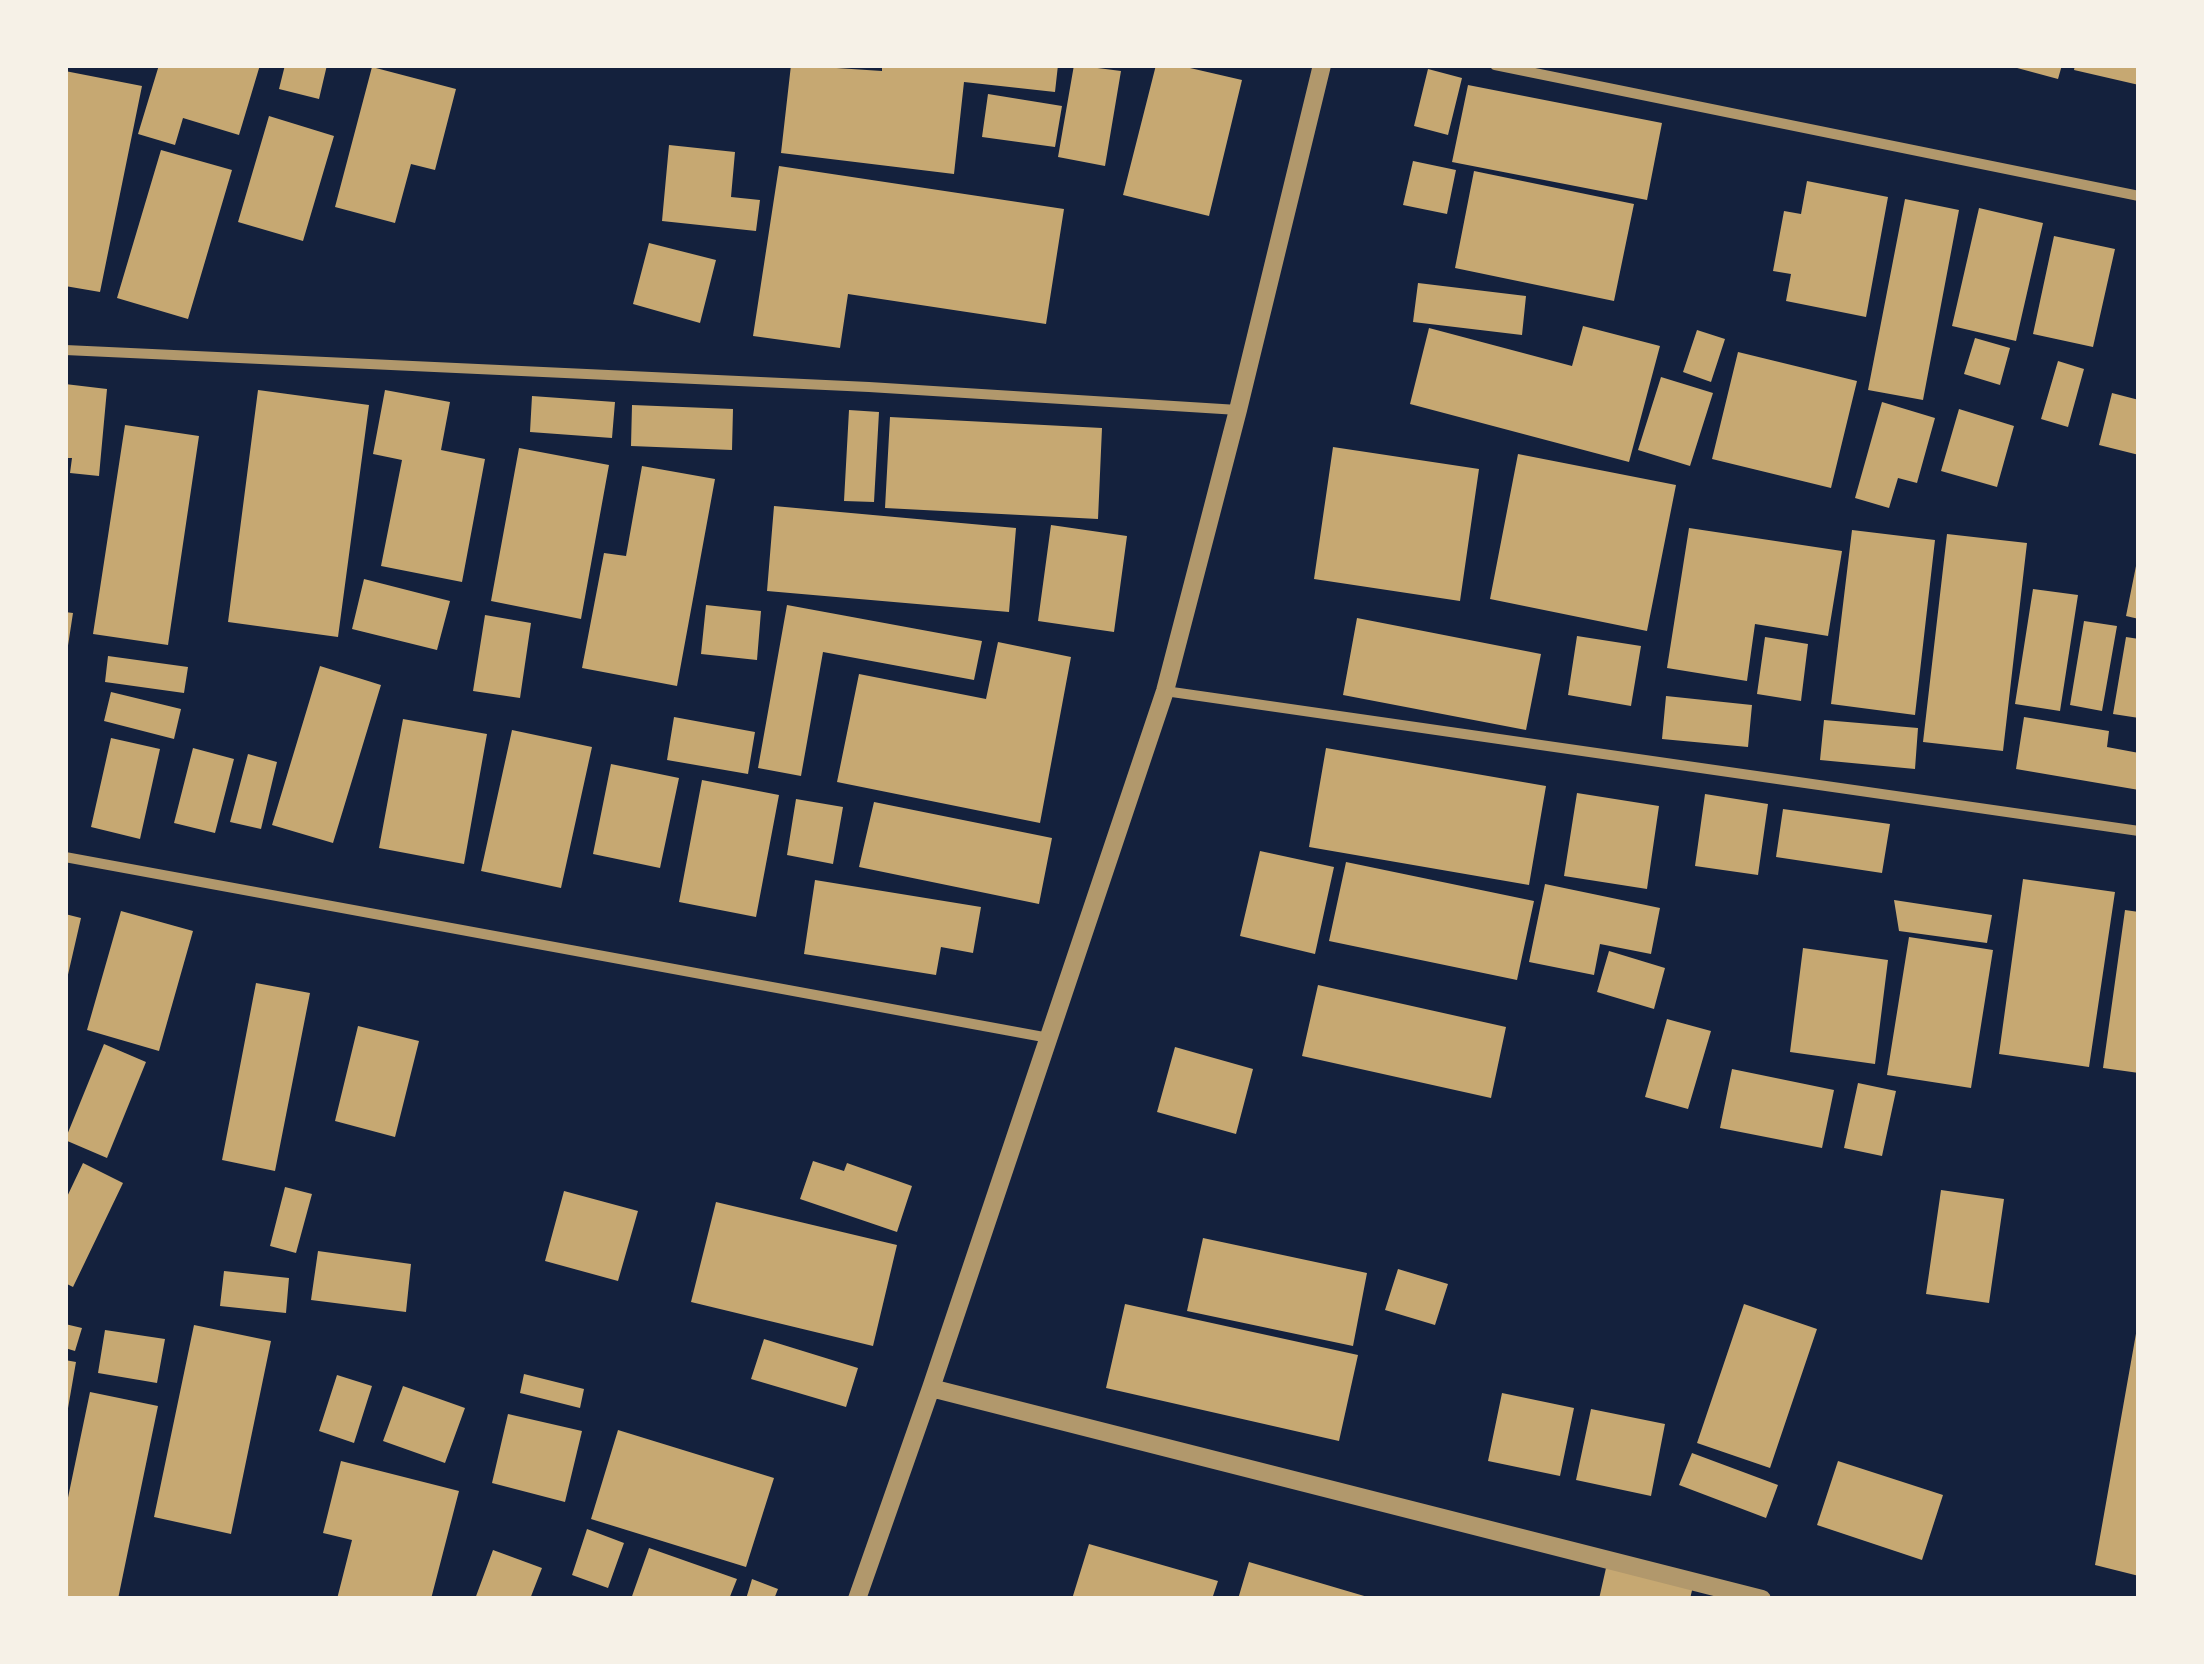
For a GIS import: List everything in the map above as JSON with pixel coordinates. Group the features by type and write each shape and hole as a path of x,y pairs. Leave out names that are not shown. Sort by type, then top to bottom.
{"street":[{"path":"857,1599 1165,691 1322,65"},
{"path":"1495,65 2139,196"},
{"path":"65,350 869,387 1238,410"},
{"path":"1165,691 2139,831"},
{"path":"65,857 1049,1038"},
{"path":"931,1388 1762,1599"}],"building":[{"path":"159,65 260,65 239,135 183,118 175,145 138,134"},
{"path":"285,65 327,65 319,99 279,89"},
{"path":"791,65 882,71 882,65 1058,65 1055,92 964,82 954,174 781,153"},
{"path":"1074,65 1121,71 1105,166 1058,157"},
{"path":"1156,65 1177,65 1242,80 1209,216 1123,195"},
{"path":"2006,65 2062,65 2058,79"},
{"path":"2075,65 2139,65 2139,85 2074,70"},
{"path":"372,67 456,89 435,170 411,164 395,223 335,207"},
{"path":"1428,69 1462,78 1448,135 1414,126"},
{"path":"65,71 142,86 100,292 65,286"},
{"path":"1468,85 1662,123 1647,200 1452,162"},
{"path":"988,94 1062,106 1055,147 982,137"},
{"path":"269,116 334,136 303,241 238,222"},
{"path":"669,145 735,152 731,197 760,200 756,231 662,221"},
{"path":"161,150 232,170 188,319 117,298"},
{"path":"1413,161 1456,170 1447,214 1403,205"},
{"path":"779,166 1064,209 1046,324 848,294 840,348 753,336"},
{"path":"1474,171 1634,204 1614,301 1455,268"},
{"path":"1807,181 1888,197 1866,317 1786,301 1791,274 1773,271 1784,211 1801,214"},
{"path":"1905,199 1959,210 1923,400 1868,390"},
{"path":"1979,208 2043,223 2016,341 1952,326"},
{"path":"2054,236 2115,249 2093,347 2033,334"},
{"path":"649,243 716,260 700,323 633,304"},
{"path":"1418,283 1526,296 1522,335 1413,322"},
{"path":"1583,326 1660,346 1629,462 1410,404 1429,328 1572,366"},
{"path":"1697,330 1725,339 1711,382 1683,372"},
{"path":"1975,338 2010,348 2000,385 1964,374"},
{"path":"1738,352 1857,381 1831,488 1712,459"},
{"path":"2058,361 2084,369 2068,427 2041,419"},
{"path":"1661,377 1713,393 1690,466 1638,450"},
{"path":"65,384 107,389 99,476 70,473 72,458 65,458"},
{"path":"258,390 369,405 338,637 228,622"},
{"path":"385,390 450,402 441,450 485,459 462,582 381,566 402,460 373,454"},
{"path":"2112,393 2139,400 2139,455 2099,445"},
{"path":"532,396 615,402 612,438 530,432"},
{"path":"1882,402 1935,418 1917,483 1898,478 1889,508 1855,498"},
{"path":"632,405 733,409 732,450 631,446"},
{"path":"1959,409 2014,426 1997,487 1941,471"},
{"path":"849,410 879,412 874,502 844,501"},
{"path":"890,417 1102,428 1098,519 885,508"},
{"path":"125,425 199,436 168,645 93,634"},
{"path":"1333,447 1479,469 1460,601 1314,579"},
{"path":"519,448 609,465 581,619 491,601"},
{"path":"1518,454 1676,485 1647,631 1490,599"},
{"path":"642,466 715,479 677,686 582,668 604,553 626,556"},
{"path":"774,506 1016,528 1009,612 767,591"},
{"path":"1051,525 1127,536 1114,632 1038,621"},
{"path":"1689,528 1842,551 1828,636 1755,624 1747,681 1667,668"},
{"path":"1852,530 1935,540 1915,715 1831,704"},
{"path":"1947,534 2027,543 2003,751 1923,742"},
{"path":"2139,561 2139,619 2126,616"},
{"path":"364,579 450,601 437,650 352,629"},
{"path":"2033,589 2078,595 2060,711 2015,704"},
{"path":"706,605 761,611 757,660 701,654"},
{"path":"787,605 982,641 974,680 823,652 801,776 758,768"},
{"path":"65,612 73,613 67,652 65,652"},
{"path":"485,615 531,623 520,698 473,691"},
{"path":"1357,618 1541,654 1526,730 1343,695"},
{"path":"2084,621 2117,626 2102,711 2070,705"},
{"path":"1577,636 1641,646 1631,706 1568,695"},
{"path":"1765,637 1808,644 1801,701 1757,694"},
{"path":"2126,637 2139,639 2139,718 2113,714"},
{"path":"998,642 1071,657 1040,823 837,782 859,674 986,699"},
{"path":"108,656 188,667 184,693 105,682"},
{"path":"320,666 381,685 333,843 272,825"},
{"path":"111,692 181,709 174,739 104,721"},
{"path":"1666,696 1752,705 1748,747 1662,739"},
{"path":"674,717 755,732 748,774 667,760"},
{"path":"2024,717 2109,731 2107,747 2139,753 2139,790 2016,769"},
{"path":"403,719 487,734 464,864 379,848"},
{"path":"1824,720 1918,728 1915,769 1820,760"},
{"path":"512,730 592,747 561,888 481,871"},
{"path":"111,738 160,749 140,839 91,827"},
{"path":"193,748 234,759 215,833 174,823"},
{"path":"1326,748 1546,786 1529,885 1309,847"},
{"path":"248,754 277,762 261,829 230,822"},
{"path":"611,764 679,778 660,868 593,854"},
{"path":"702,780 779,795 756,917 679,902"},
{"path":"1577,793 1659,806 1647,889 1564,876"},
{"path":"1705,794 1768,804 1758,875 1695,866"},
{"path":"796,799 843,807 833,864 787,855"},
{"path":"874,802 1052,838 1039,904 859,867"},
{"path":"1783,809 1890,824 1882,873 1776,857"},
{"path":"1260,851 1334,867 1315,954 1240,936"},
{"path":"1346,862 1534,901 1517,980 1329,941"},
{"path":"2023,879 2115,892 2089,1067 1999,1054"},
{"path":"815,880 981,907 973,953 941,947 936,975 804,954"},
{"path":"1545,884 1660,908 1651,954 1600,944 1594,975 1529,962"},
{"path":"1894,900 1992,915 1987,943 1899,931"},
{"path":"2125,910 2139,912 2139,1073 2103,1068"},
{"path":"121,911 193,931 159,1051 87,1030"},
{"path":"65,914 81,918 67,979 65,979"},
{"path":"1909,937 1993,950 1971,1088 1887,1075"},
{"path":"1803,948 1888,960 1875,1064 1790,1052"},
{"path":"1609,951 1665,968 1654,1009 1597,992"},
{"path":"256,983 310,993 275,1171 222,1160"},
{"path":"1318,985 1506,1027 1491,1098 1302,1056"},
{"path":"1667,1019 1711,1031 1688,1109 1645,1097"},
{"path":"358,1026 419,1041 395,1137 335,1121"},
{"path":"104,1044 146,1062 107,1158 65,1140"},
{"path":"1175,1047 1253,1069 1236,1134 1157,1112"},
{"path":"1732,1069 1834,1090 1822,1148 1720,1128"},
{"path":"1858,1083 1896,1091 1882,1156 1844,1148"},
{"path":"813,1161 844,1171 847,1163 912,1186 897,1232 800,1199"},
{"path":"83,1163 123,1183 73,1287 65,1283 65,1201"},
{"path":"285,1187 312,1194 296,1253 270,1246"},
{"path":"1941,1190 2004,1199 1989,1303 1926,1294"},
{"path":"564,1191 638,1211 618,1281 545,1261"},
{"path":"716,1202 897,1245 873,1346 691,1302"},
{"path":"1203,1238 1367,1273 1353,1346 1187,1311"},
{"path":"318,1251 411,1264 406,1312 311,1300"},
{"path":"1398,1269 1448,1284 1435,1325 1385,1310"},
{"path":"224,1271 289,1278 286,1313 220,1306"},
{"path":"1125,1304 1358,1355 1339,1441 1106,1388"},
{"path":"1744,1304 1817,1329 1770,1468 1697,1443"},
{"path":"65,1324 82,1328 75,1351 65,1348"},
{"path":"194,1325 271,1341 231,1534 154,1517"},
{"path":"2139,1328 2139,1576 2095,1565"},
{"path":"105,1330 165,1339 157,1383 98,1373"},
{"path":"764,1339 858,1368 846,1407 751,1379"},
{"path":"65,1360 76,1362 67,1414 65,1414"},
{"path":"524,1374 584,1389 580,1408 520,1393"},
{"path":"337,1375 372,1386 354,1443 319,1431"},
{"path":"403,1386 465,1408 445,1463 383,1441"},
{"path":"90,1392 158,1406 118,1599 65,1596 65,1512"},
{"path":"1502,1393 1574,1408 1560,1476 1488,1461"},
{"path":"1591,1409 1665,1424 1651,1496 1576,1480"},
{"path":"508,1414 582,1431 565,1502 492,1483"},
{"path":"618,1430 774,1478 746,1567 591,1519"},
{"path":"1692,1453 1778,1485 1766,1518 1679,1485"},
{"path":"341,1461 459,1491 431,1599 337,1599 352,1540 323,1533"},
{"path":"1838,1461 1943,1495 1922,1560 1817,1525"},
{"path":"587,1529 624,1543 608,1588 572,1575"},
{"path":"1089,1544 1218,1581 1212,1599 1072,1599"},
{"path":"649,1548 737,1579 729,1599 631,1599"},
{"path":"493,1550 542,1568 530,1599 475,1599"},
{"path":"1249,1562 1371,1598 1371,1599 1238,1599"},
{"path":"1606,1568 1693,1586 1690,1599 1599,1599"},
{"path":"752,1579 778,1589 774,1599 746,1599"}]}
